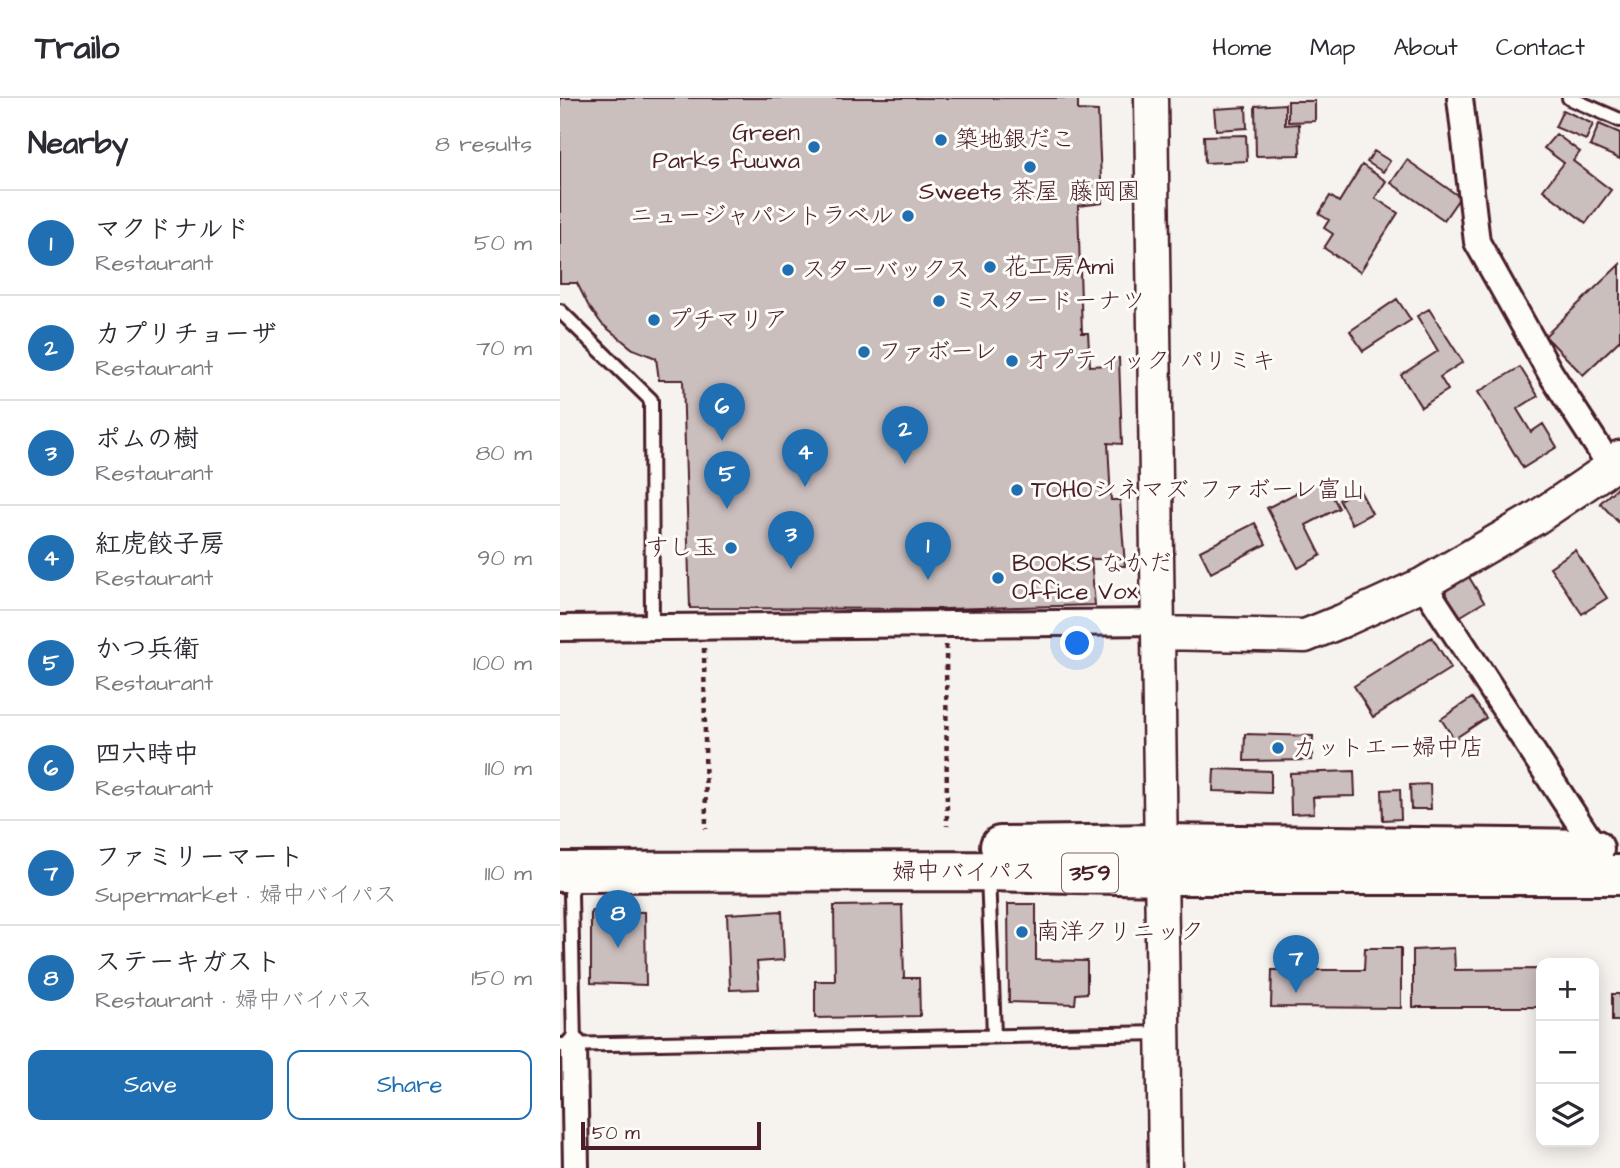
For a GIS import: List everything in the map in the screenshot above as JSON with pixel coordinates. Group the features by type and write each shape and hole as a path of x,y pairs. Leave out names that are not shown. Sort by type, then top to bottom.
{"highway":[{"name":"婦中バイパス","path":"566,864 1161,860 1614,866"},
{"name":"婦中バイパス","path":"566,864 988,871 1161,860"}],"street":[{"path":"1151,98 1166,1168"},
{"path":"560,628 946,624 1159,627 1305,636 1423,583 1536,518 1615,462 1550,374 1477,242 1460,98"},
{"path":"1423,583 1614,866"},
{"path":"567,1045 576,1168"}],"lane":[{"path":"1569,98 1620,120"},
{"path":"560,311 651,400 652,627"},
{"path":"566,864 571,894 567,1045 1164,1033"},
{"path":"988,871 994,1035"}],"path":[{"path":"946,624 947,826"},
{"path":"704,626 706,829"}],"building":[{"name":"ファボーレ","path":"560,98 1078,98 1078,110 1098,111 1102,203 1078,206 1082,333 1088,333 1090,366 1111,365 1111,358 1119,358 1122,444 1108,443 1111,500 1120,500 1125,566 1113,566 1112,559 1091,559 1095,605 946,609 690,608 683,380 659,380 656,358 633,349 602,324 577,283 560,283"},
{"path":"1288,101 1315,101 1315,121 1288,122"},
{"path":"1285,104 1285,125 1299,124 1300,155 1256,156 1255,106"},
{"path":"1246,107 1247,128 1216,130 1214,109"},
{"path":"1563,110 1593,124 1586,140 1555,127"},
{"path":"1599,124 1620,133 1620,159 1590,146"},
{"path":"1556,134 1580,152 1573,161 1611,190 1586,223 1543,190 1564,163 1544,148"},
{"path":"1246,135 1247,161 1205,163 1204,136"},
{"path":"1374,151 1390,161 1383,172 1367,162"},
{"path":"1407,160 1460,197 1444,220 1391,183"},
{"path":"1362,165 1386,181 1375,198 1398,213 1360,272 1324,248 1333,234 1324,228 1329,220 1319,214 1330,196 1339,202"},
{"path":"1620,264 1620,340 1583,375 1545,336"},
{"path":"1397,299 1411,320 1363,351 1350,331"},
{"path":"1429,309 1463,362 1440,377 1448,390 1421,407 1401,375 1438,351 1417,316"},
{"path":"1520,367 1538,396 1517,409 1531,432 1543,424 1557,447 1523,468 1478,392"},
{"path":"1323,479 1339,508 1306,525 1321,555 1298,568 1267,508"},
{"path":"1620,485 1620,524 1600,503"},
{"path":"1359,489 1372,513 1352,524 1339,500"},
{"path":"1255,523 1266,544 1211,573 1200,551"},
{"path":"1575,550 1607,598 1582,614 1550,567"},
{"path":"1466,572 1484,602 1456,619 1437,589"},
{"path":"1432,637 1451,668 1373,717 1354,686"},
{"path":"1472,698 1486,718 1454,739 1441,719"},
{"name":"カットエー婦中店","path":"1245,734 1313,736 1312,760 1244,761"},
{"path":"1214,769 1271,771 1271,793 1213,791"},
{"path":"1354,771 1355,796 1313,797 1314,813 1291,814 1290,773"},
{"path":"1430,784 1431,809 1411,809 1410,785"},
{"path":"1400,789 1401,819 1383,820 1382,790"},
{"name":"南洋クリニック","path":"1008,904 1036,904 1036,960 1087,961 1087,993 1076,994 1075,1004 1009,1002"},
{"path":"902,905 904,978 919,978 920,1016 815,1018 815,981 835,981 834,906"},
{"path":"591,911 645,912 646,985 591,983"},
{"path":"782,911 784,960 757,962 759,989 730,990 727,914"},
{"path":"1365,948 1401,948 1401,1008 1271,1007 1272,970 1364,970"},
{"path":"1454,948 1455,970 1536,969 1536,1007 1413,1007 1413,950"},
{"path":"1612,994 1620,994 1620,1021 1612,1021"}],"place":[{"name":"築地銀だこ","path":"941,140"},
{"name":"Green Parks fuuwa","path":"814,147"},
{"name":"Sweets 茶屋 藤岡園","path":"1030,167"},
{"name":"ニュージャパントラベル","path":"908,216"},
{"name":"花工房Ami","path":"990,267"},
{"name":"スターバックス","path":"788,270"},
{"name":"ミスタードーナツ","path":"939,301"},
{"name":"プチマリア","path":"654,320"},
{"name":"ファボーレ","path":"864,352"},
{"name":"オプティック パリミキ","path":"1012,361"},
{"name":"四六時中","path":"722,441"},
{"name":"カプリチョーザ","path":"905,464"},
{"name":"紅虎餃子房","path":"805,487"},
{"name":"TOHOシネマズ ファボーレ富山","path":"1017,490"},
{"name":"かつ兵衛","path":"727,509"},
{"name":"すし玉","path":"731,548"},
{"name":"ポムの樹","path":"791,569"},
{"name":"BOOKS なかだ Office Vox","path":"998,578"},
{"name":"マクドナルド","path":"928,580"},
{"name":"カットエー婦中店","path":"1278,748"},
{"name":"南洋クリニック","path":"1022,932"},
{"name":"ステーキガスト","path":"618,948"},
{"name":"ファミリーマート","path":"1296,993"}]}
